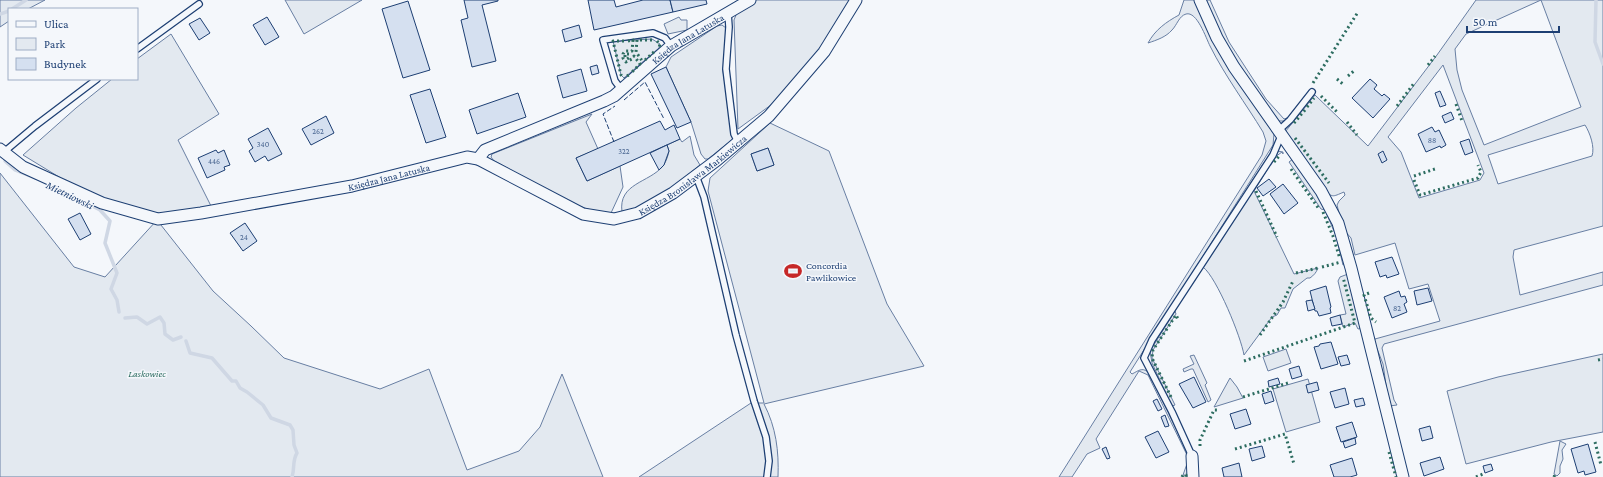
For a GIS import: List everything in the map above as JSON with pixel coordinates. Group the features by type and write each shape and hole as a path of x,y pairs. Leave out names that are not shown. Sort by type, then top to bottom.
{"street":[{"name":"Księdza Jana Latuska","path":"2,150 23,167 102,203 158,219 201,213 352,186 467,157 478,159 485,150 604,101 614,96 671,46 750,0"},
{"name":"Księdza Bronisława Markiewicza","path":"478,159 583,214 614,219 638,213 673,192 717,160 769,116 824,52 856,0"},
{"path":"1200,0 1217,38 1234,67 1321,191 1338,223 1351,268 1403,477"},
{"path":"1192,456 1193,477"}],"lane":[{"path":"138,48 199,4"},
{"path":"728,13 730,27 726,69 734,134 738,142"},
{"path":"621,89 615,81 603,40 653,33 665,38 671,46"},
{"path":"2,150 96,80"},
{"path":"1192,456 1172,412 1144,358 1152,340 1273,155 1279,133 1312,92"},
{"path":"695,175 704,197 738,342 754,401 766,437 769,461 767,477"}],"green space":[{"path":"0,0 45,0 30,8 8,8 8,22 0,27"},
{"path":"285,0 362,0 304,34"},
{"path":"742,0 853,0 817,52 775,102 738,129 734,20"},
{"path":"1184,0 1196,0 1253,103 1274,134 1273,145 1130,372 1132,374 1138,371 1142,370 1148,372 1186,448 1190,471 1186,475 1183,475 1188,461 1187,455 1148,375 1139,371 1096,439 1100,448 1087,454 1072,477 1059,477 1262,155 1266,141 1263,132 1222,68 1201,26 1194,17 1190,14 1184,15 1167,35 1148,43 1161,27 1179,15"},
{"path":"1205,0 1210,0 1229,42 1266,99 1284,119 1290,117 1284,121 1277,121 1249,85 1219,30"},
{"path":"1476,0 1541,0 1603,0 1603,226 1514,250 1513,257 1520,295 1603,272 1603,285 1384,344 1382,348 1394,400 1397,405 1389,406 1383,364 1374,341 1375,339 1440,321 1428,284 1409,289 1395,243 1355,255 1351,238 1344,230 1337,205 1345,195 1344,192 1333,196 1323,189 1285,132 1315,95 1368,146 1437,55","holes":["1541,0 1581,107 1484,145 1462,90 1457,70 1455,49 1466,34","1443,65 1484,173 1480,180 1419,198 1401,152 1388,137","1585,125 1593,148 1592,156 1498,184 1488,155"]},
{"path":"679,17 681,20 687,20 687,30 668,34 664,24"},
{"path":"722,25 726,28 727,33 723,71 733,139 708,159 705,159 701,154 691,122 666,67 671,57 717,26"},
{"path":"171,34 219,114 178,140 212,208 157,220 77,188 23,155 76,108 111,80 138,80 138,58"},
{"path":"652,39 660,44 659,48 624,78 621,75 613,41"},
{"path":"592,114 586,122 598,149 576,158 587,181 620,166 623,187 611,213 598,212 568,201 494,161 491,157 492,154"},
{"path":"770,123 829,151 887,304 924,366 764,404 776,439 778,477 639,477 751,403 764,403 708,191 710,178","holes":["768,148 774,165 757,171 751,154"]},
{"path":"690,136 694,155 700,165 663,194 642,206 622,212 622,202 630,189 657,172 663,166 669,151 667,145 680,139 682,142"},
{"path":"1277,151 1283,152 1283,154 1282,152 1275,157 1254,191 1294,274 1318,268 1313,276 1307,278 1293,289 1285,308 1281,308 1277,315 1272,317 1244,355 1228,308 1209,273 1203,267"},
{"path":"1293,159 1328,208 1346,264 1343,265 1336,236 1325,210 1321,209 1289,162"},
{"name":"Laskowiec","path":"0,173 74,267 105,277 157,220 213,291 284,358 380,389 429,369 467,470 519,451 540,427 562,374 603,477 0,477"},
{"path":"1348,274 1363,328 1358,329 1355,323 1343,327 1340,315 1346,314 1338,281 1340,277"},
{"path":"1175,311 1176,314 1153,350 1152,358 1175,405 1172,406 1152,363 1150,351"},
{"path":"1286,349 1291,363 1268,371 1263,357"},
{"path":"1603,354 1603,432 1551,442 1466,464 1447,391 1498,377"},
{"path":"1194,355 1207,383 1205,385 1211,400 1208,402 1193,369 1184,372 1183,369 1194,364 1190,356"},
{"path":"1230,378 1243,398 1214,407"},
{"path":"1308,379 1320,422 1286,432 1273,389"},
{"path":"1560,441 1566,444 1562,450 1563,459 1560,466 1560,473 1557,476 1554,474"}],"building":[{"path":"464,0 498,0 482,5 496,61 472,67 461,20 468,18"},
{"path":"588,0 614,0 616,7 643,0 670,0 673,12 594,30"},
{"path":"670,0 706,0 707,4 673,12"},
{"path":"408,1 430,70 403,78 382,9"},
{"path":"267,17 279,37 265,45 253,25"},
{"path":"200,18 210,33 199,40 189,24"},
{"path":"579,25 582,37 565,42 562,30"},
{"path":"597,65 599,73 592,75 590,67"},
{"path":"666,67 691,122 677,128 651,74"},
{"path":"581,69 587,91 563,98 557,76"},
{"path":"1370,79 1377,85 1374,89 1382,96 1384,94 1390,99 1373,118 1352,98"},
{"path":"430,89 446,137 426,143 410,95"},
{"path":"1440,91 1446,105 1440,107 1435,93"},
{"path":"518,93 526,117 477,134 469,110"},
{"path":"1451,112 1454,119 1445,123 1442,116"},
{"path":"326,116 334,133 311,145 302,129"},
{"path":"660,121 665,130 674,125 680,139 587,181 576,158"},
{"path":"1432,127 1435,132 1439,130 1446,145 1426,152 1418,134"},
{"path":"268,128 282,154 268,161 265,156 255,162 249,151 253,148 248,139"},
{"path":"1469,139 1473,152 1465,155 1460,142"},
{"path":"667,145 669,151 664,165 659,170 650,153"},
{"path":"768,148 774,165 757,171 751,154"},
{"path":"216,150 218,153 224,150 230,165 224,167 225,170 207,178 198,158"},
{"path":"1383,151 1387,160 1382,163 1378,154"},
{"path":"1269,179 1276,187 1263,196 1257,188"},
{"path":"1283,184 1298,203 1284,214 1270,194"},
{"path":"80,213 91,234 80,240 68,219"},
{"path":"245,223 257,241 243,251 230,233"},
{"path":"1392,257 1399,274 1387,278 1386,275 1380,277 1375,262"},
{"path":"1326,286 1331,313 1319,316 1317,311 1315,311 1310,291"},
{"path":"1428,288 1432,301 1417,305 1414,291"},
{"path":"1399,291 1401,297 1405,296 1407,302 1404,304 1407,312 1392,318 1384,297"},
{"path":"1312,300 1315,309 1308,311 1306,301"},
{"path":"1340,315 1342,324 1332,326 1330,318"},
{"path":"1331,342 1338,364 1321,369 1314,347"},
{"path":"1347,355 1350,364 1341,366 1338,357"},
{"path":"1299,366 1302,376 1292,379 1289,369"},
{"path":"1194,377 1206,402 1193,408 1179,384"},
{"path":"1278,378 1280,384 1269,387 1268,381"},
{"path":"1317,382 1319,390 1308,393 1306,385"},
{"path":"1345,388 1349,404 1335,408 1330,392"},
{"path":"1271,391 1274,401 1265,404 1262,394"},
{"path":"1363,398 1365,405 1356,407 1354,400"},
{"path":"1157,399 1162,409 1158,411 1153,401"},
{"path":"1246,409 1251,424 1235,429 1230,414"},
{"path":"1165,415 1169,426 1165,427 1161,417"},
{"path":"1352,422 1357,437 1341,442 1336,427"},
{"path":"1430,426 1433,438 1422,441 1419,429"},
{"path":"1158,431 1169,452 1156,458 1145,437"},
{"path":"1355,438 1356,444 1345,448 1343,442"},
{"path":"1588,444 1596,472 1585,475 1584,471 1578,473 1571,449"},
{"path":"1262,446 1265,457 1252,461 1249,449"},
{"path":"1106,447 1110,458 1107,459 1102,449"},
{"path":"1440,457 1444,469 1424,476 1420,463"},
{"path":"1352,458 1357,475 1350,477 1334,477 1330,465"},
{"path":"1239,463 1242,477 1224,477 1222,468"},
{"path":"1491,464 1493,470 1485,473 1483,466"}],"waterway":[{"path":"14,8 26,0"},
{"path":"1596,0 1595,42 1603,64"},
{"path":"0,14 8,11"},
{"name":"Mietniowski","path":"5,161 15,170 35,178"},
{"name":"Mietniowski","path":"71,195 100,210 110,221 105,243 117,273 111,289 117,300 119,312"},
{"name":"Mietniowski","path":"125,318 137,317 147,324 160,317 164,323 165,334 173,340 181,337"},
{"name":"Mietniowski","path":"186,341 190,353 212,358 232,381 236,381 240,388 263,405 271,418 290,425 293,430 294,445 297,453 292,477"}],"hedge":[{"path":"1313,83 1358,12"},
{"path":"628,41 633,40 632,51 625,51 623,58 626,62 634,56 640,64 632,72"},
{"path":"637,40 636,52 643,62"},
{"path":"640,40 654,40"},
{"path":"624,41 613,41 621,75 624,78"},
{"path":"657,41 660,44 659,48"},
{"path":"645,60 655,51"},
{"path":"629,54 625,54 625,57 627,59 630,57"},
{"path":"1428,65 1435,56"},
{"path":"1348,76 1355,70"},
{"path":"1337,79 1344,85"},
{"path":"1397,106 1415,82"},
{"path":"1321,96 1337,112"},
{"path":"1307,107 1314,98"},
{"path":"1456,104 1462,121"},
{"path":"1294,123 1305,110"},
{"path":"1347,122 1357,135"},
{"path":"1295,138 1329,183"},
{"path":"1274,162 1280,155"},
{"path":"1414,180 1420,195 1478,178 1481,172 1478,165"},
{"path":"1291,169 1319,209"},
{"path":"1414,176 1435,169"},
{"path":"1256,191 1277,237"},
{"path":"1323,212 1333,236 1340,259"},
{"path":"1322,267 1341,262"},
{"path":"1296,273 1318,268"},
{"path":"1244,361 1355,323 1343,277"},
{"path":"1260,335 1283,302 1293,281"},
{"path":"1369,293 1364,295 1371,318 1376,322"},
{"path":"1171,397 1152,358 1153,350 1176,315 1179,321"},
{"path":"1598,360 1603,359"},
{"path":"1243,397 1288,383"},
{"path":"1200,446 1200,440 1214,410 1218,410"},
{"path":"1235,449 1285,434 1294,464"},
{"path":"1595,442 1601,465"},
{"path":"1389,452 1396,477"},
{"path":"1476,477 1483,474"},
{"path":"1182,477 1183,475 1186,475 1186,477"}],"fence":[{"path":"624,100 645,82 664,119"},
{"path":"614,142 603,114 615,106"}],"place":[{"name":"Concordia Pawlikowice","path":"793,271"}]}
